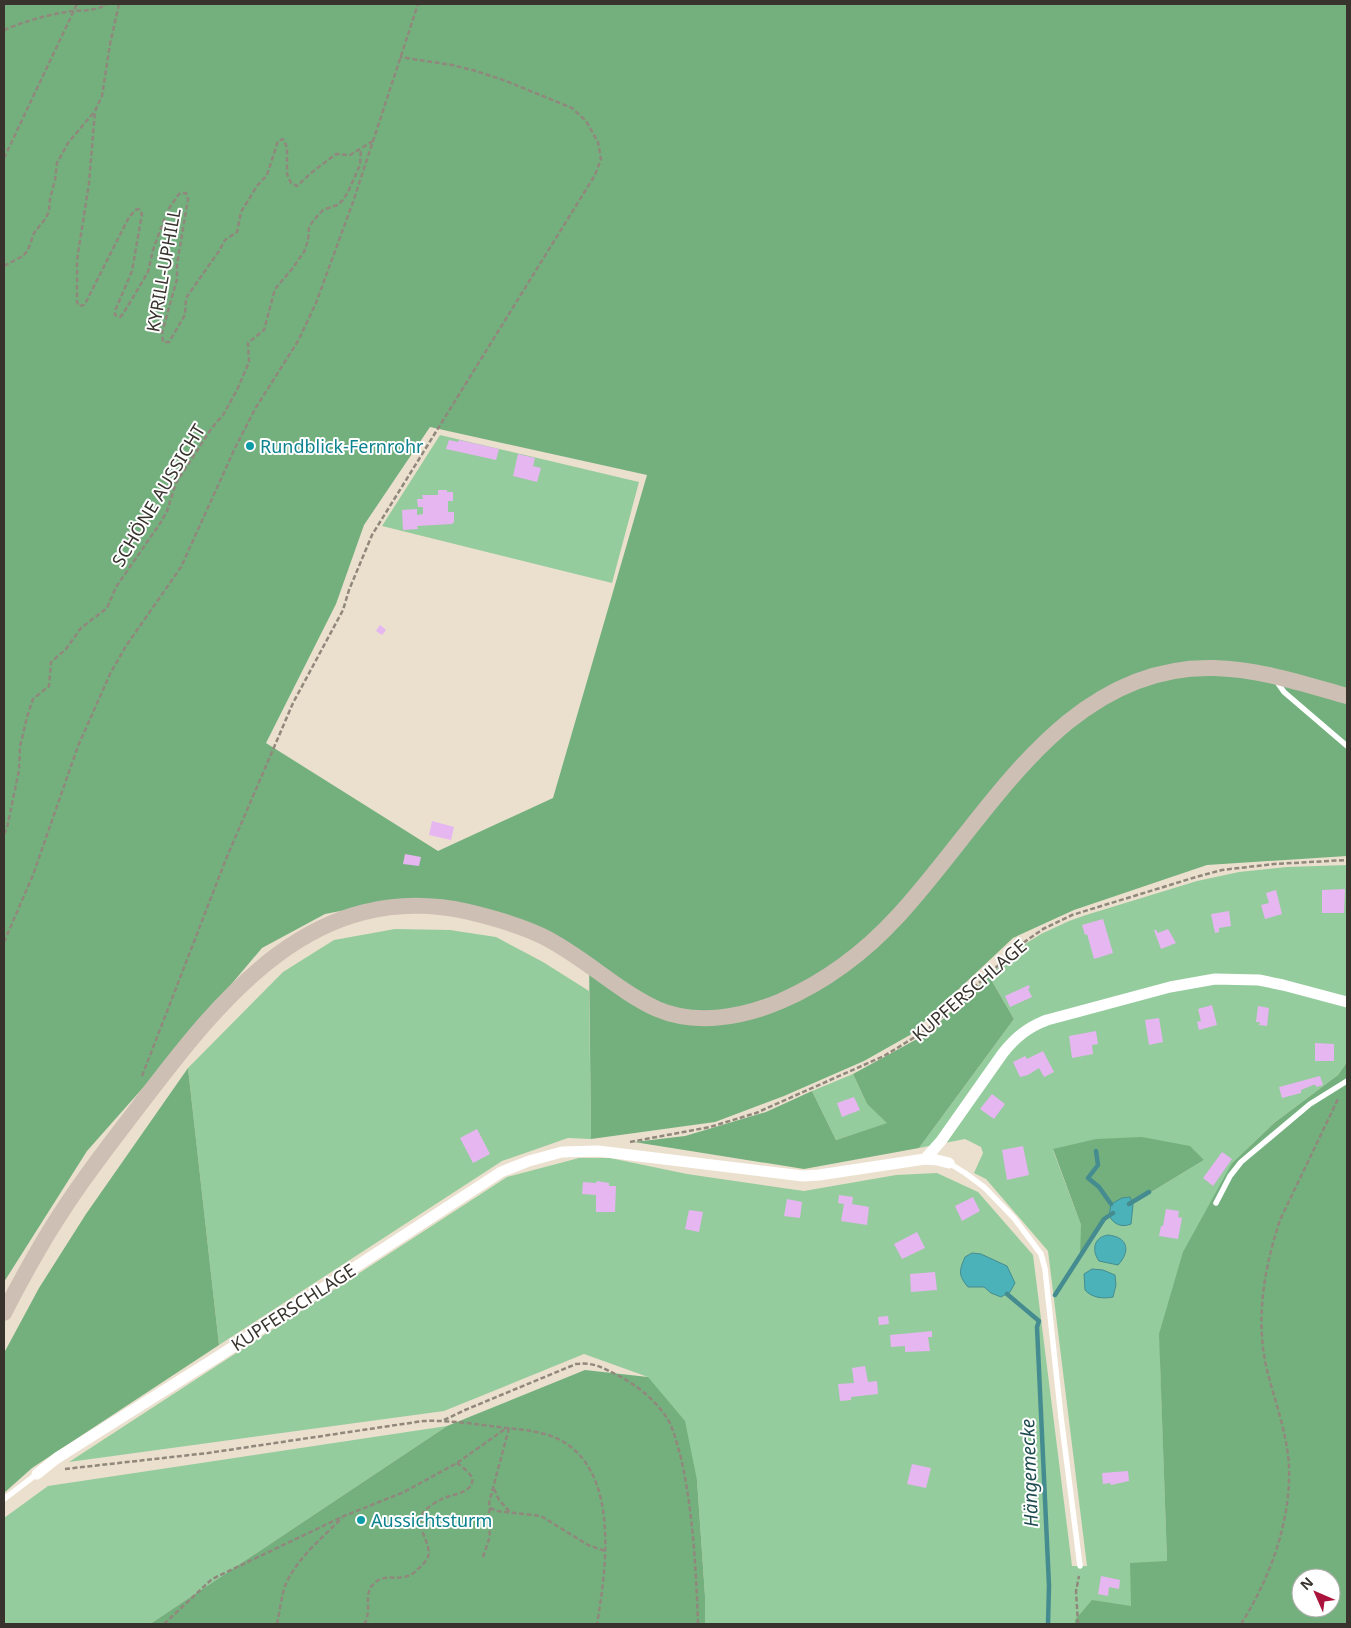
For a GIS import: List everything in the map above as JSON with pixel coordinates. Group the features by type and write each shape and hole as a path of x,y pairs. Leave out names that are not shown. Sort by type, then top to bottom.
{"main road":[{"path":"4,1313 27,1267 65,1207 197,1031 256,972 284,950 302,938 340,919 381,908 414,906 437,907 480,915 539,935 576,955 645,1002 677,1016 699,1019 733,1015 766,1007 798,993 821,980 861,952 908,905 1033,755 1063,725 1095,701 1130,684 1168,672 1211,668 1246,670 1272,675 1347,696"}],"street":[{"path":"925,1159 1014,1040 1028,1028 1041,1022 1170,987 1215,979 1259,980 1347,1002"},
{"name":"KUPFERSCHLAGE","path":"37,1474 57,1458 501,1172 529,1160 562,1152 598,1152 803,1176 925,1159 937,1160 948,1164"}],"lane":[{"path":"1272,675 1284,692 1347,746"},
{"path":"1216,1204 1230,1176 1241,1162 1310,1104 1347,1081"},
{"path":"948,1164 965,1173 984,1187 1014,1218 1041,1254 1045,1270 1080,1566"},
{"name":"KUPFERSCHLAGE","path":"4,1499 37,1474"}],"path":[{"path":"4,158 77,4"},
{"path":"4,30 74,11 96,10 107,4"},
{"path":"4,266 23,256 28,250 34,233 49,211 60,158 76,132 95,111 102,96 108,53 119,4"},
{"path":"4,942 33,875 78,746 107,680 126,646 182,567 235,448 255,409 305,328 323,287 418,4"},
{"path":"147,1096 142,1076 226,859 293,703 343,610 349,590 372,535 595,175 601,159 598,142 592,130 586,121 572,108 476,71 452,65 400,57"},
{"name":"KYRILL-UPHILL","path":"95,111 89,183 77,260 77,302 79,306 84,305 128,219 135,210 139,209 142,212 132,271 115,311 118,317 120,317 148,272 153,250 168,210 179,194 186,193 188,199 177,264 177,279 161,339 166,343 171,339 185,315 186,298 225,240 237,232 241,212 253,192 267,175 278,141 283,139 286,147 288,179 291,183 298,186 311,173 336,154 350,154 361,149"},
{"path":"361,149 373,141"},
{"name":"SCHÖNE AUSSICHT","path":"4,834 7,828 19,770 20,747 26,717 33,699 48,686 51,662 66,649 81,628 107,608 116,587 161,522 176,483 211,429 223,415 237,390 249,362 248,343 264,330 274,289 304,252 308,241 309,228 313,221 323,210 343,200 348,192 360,165 361,149"},
{"name":"KUPFERSCHLAGE","path":"627,1143 710,1127 756,1113 884,1056 928,1029 1027,939 1072,915 1222,870 1274,864 1347,860"},
{"path":"1241,1624 1266,1576 1275,1554 1285,1510 1288,1480 1286,1439 1267,1370 1261,1340 1266,1275 1273,1241 1280,1220 1339,1098"},
{"path":"444,1420 576,1364 589,1363 598,1366 643,1390 667,1418 674,1434 687,1484 698,1624"},
{"path":"62,1470 208,1453 398,1423 444,1420 534,1431 554,1437 567,1444 579,1455 591,1473 600,1499 605,1526 605,1551 597,1624"},
{"path":"164,1624 212,1579 344,1516 404,1492 457,1463 507,1428"},
{"path":"483,1557 490,1536 489,1503 507,1428"},
{"path":"364,1624 368,1617 368,1596 371,1586 385,1577 407,1577 414,1573 427,1559 429,1549 420,1524 424,1512 442,1498 462,1493 471,1484 472,1477 457,1463"},
{"path":"493,1488 499,1500 511,1513"},
{"path":"490,1508 496,1511 544,1518 588,1545 605,1551"},
{"path":"277,1624 284,1588 292,1572 344,1516"},
{"path":"1078,1624 1076,1592 1080,1566"}],"green space":[{"path":"4,4 1347,4 1347,856 1207,865 1074,910 1013,938 910,1035 864,1061 784,1096 715,1122 591,1139 589,958 540,933 392,901 325,914 262,948 87,1151 4,1282","holes":["430,427 647,475 553,798 438,851 266,743 336,604 364,525"]},
{"path":"440,435 639,482 612,583 382,526"},
{"path":"1347,865 1347,1062 1338,1075 1274,1123 1232,1163 1160,1356 1167,1561 1131,1606 1075,1620 1075,1624 705,1624 705,1596 697,1480 648,1377 584,1354 444,1411 69,1462 507,1177 579,1158 610,1158 687,1174 804,1191 896,1175 937,1173 978,1192 1033,1255 1072,1566 1087,1566 1048,1251 986,1179 974,1173 983,1153 981,1147 965,1139 919,1148 1014,1019 989,976 1025,944 1069,921 1197,881 1239,872 1287,867","holes":["1053,1150 1204,1160 1107,1219 1081,1258 1081,1225"]},
{"path":"395,929 450,930 496,937 543,962 589,991 591,1139 568,1138 502,1161 219,1345 188,1068 283,972 334,940"},
{"path":"989,976 1014,1019 919,1148 804,1169 634,1142 685,1136 766,1112 812,1091 836,1140 887,1123 867,1104 853,1074 928,1033"},
{"path":"1347,1062 1347,1624 1075,1624 1075,1620 1092,1600 1131,1606 1130,1563 1167,1561 1159,1334 1183,1252 1232,1163 1274,1123 1338,1075"},
{"path":"188,1068 219,1345 32,1468 4,1493 4,1353 39,1288 86,1214"},
{"path":"853,1074 867,1104 888,1123 836,1140 812,1091"},
{"path":"1142,1137 1190,1146 1204,1160 1107,1219 1080,1259 1081,1225 1053,1149 1096,1139"},
{"path":"585,1370 648,1377 685,1421 697,1480 705,1596 705,1624 150,1624 447,1426"},
{"path":"447,1426 150,1624 4,1624 4,1518 48,1486"}],"water":[{"path":"1130,1197 1133,1205 1131,1224 1124,1226 1113,1221 1109,1216 1111,1204 1122,1198"},
{"path":"1108,1235 1120,1239 1125,1246 1125,1255 1118,1265 1099,1261 1095,1253 1097,1241 1103,1236"},
{"path":"972,1253 981,1254 1007,1266 1015,1283 1010,1292 1001,1297 991,1293 984,1287 968,1287 962,1279 961,1269 965,1257"},
{"path":"1092,1269 1103,1270 1115,1275 1116,1285 1113,1297 1098,1297 1091,1295 1085,1290 1084,1274"}],"building":[{"path":"449,440 458,442 459,440 499,449 496,460 446,449"},
{"path":"518,454 535,458 533,466 541,468 537,482 513,476"},
{"path":"438,490 453,492 453,501 448,501 448,512 454,512 454,522 452,524 417,526 418,529 403,530 402,510 417,509 417,515 423,514 423,507 418,507 417,499 423,499 422,495 438,495"},
{"path":"380,625 386,630 382,635 376,631"},
{"path":"432,821 454,827 451,840 429,835"},
{"path":"405,854 421,857 419,866 403,864"},
{"path":"1345,889 1344,913 1322,913 1322,890"},
{"path":"1276,890 1282,914 1265,919 1261,905 1269,903 1266,893"},
{"path":"1229,911 1231,926 1219,928 1219,932 1215,933 1211,914"},
{"path":"1103,919 1113,953 1094,959 1087,934 1085,935 1082,925"},
{"path":"1168,929 1176,943 1161,949 1154,930 1158,933"},
{"path":"1029,985 1030,988 1028,989 1032,997 1010,1007 1005,996"},
{"path":"1212,1005 1217,1025 1199,1030 1197,1022 1201,1021 1198,1009"},
{"path":"1258,1006 1269,1008 1267,1026 1259,1025 1260,1022 1256,1022"},
{"path":"1159,1018 1163,1042 1149,1045 1145,1020"},
{"path":"1096,1031 1098,1044 1092,1045 1093,1054 1072,1058 1069,1036"},
{"path":"1315,1043 1334,1044 1334,1061 1315,1061"},
{"path":"1043,1051 1054,1072 1044,1077 1039,1068 1028,1075 1020,1077 1013,1062 1025,1056 1027,1059"},
{"path":"1320,1076 1323,1085 1316,1087 1316,1085 1313,1085 1301,1090 1301,1093 1282,1098 1279,1087"},
{"path":"992,1094 1005,1104 994,1119 980,1109"},
{"path":"854,1097 860,1110 842,1117 837,1103"},
{"path":"477,1129 490,1154 473,1163 460,1138"},
{"path":"1023,1146 1029,1175 1007,1180 1002,1150"},
{"path":"1222,1152 1232,1159 1213,1186 1203,1178"},
{"path":"597,1181 609,1183 609,1186 616,1186 615,1212 596,1212 596,1195 582,1194 583,1182 596,1183"},
{"path":"839,1195 853,1197 852,1204 869,1207 867,1225 841,1221 844,1204 838,1203"},
{"path":"973,1197 980,1211 962,1221 955,1206"},
{"path":"787,1199 802,1202 800,1218 784,1216"},
{"path":"1166,1209 1179,1211 1178,1217 1182,1218 1178,1239 1159,1236"},
{"path":"689,1210 703,1212 699,1232 685,1229"},
{"path":"917,1232 925,1248 902,1259 894,1244"},
{"path":"935,1272 937,1290 911,1292 910,1274"},
{"path":"888,1316 889,1324 879,1325 878,1317"},
{"path":"932,1331 932,1337 928,1337 930,1351 905,1352 905,1346 891,1347 890,1335"},
{"path":"865,1366 868,1382 877,1381 878,1394 851,1397 851,1400 840,1401 838,1384 854,1383 852,1368"},
{"path":"912,1464 931,1468 926,1488 907,1484"},
{"path":"1128,1471 1129,1481 1111,1485 1110,1483 1103,1484 1102,1473"},
{"path":"1101,1576 1120,1580 1119,1589 1109,1587 1108,1596 1098,1594"}],"waterway":[{"path":"1096,1151 1098,1165 1088,1178 1099,1187 1111,1204"},
{"name":"Hängemecke","path":"1129,1204 1149,1192"},
{"name":"Hängemecke","path":"1055,1295 1104,1219 1113,1213"},
{"name":"Hängemecke","path":"1007,1294 1039,1321 1037,1327 1049,1586 1048,1624"}],"place":[{"name":"Rundblick-Fernrohr","path":"250,446"},
{"name":"Aussichtsturm","path":"361,1520"}]}
